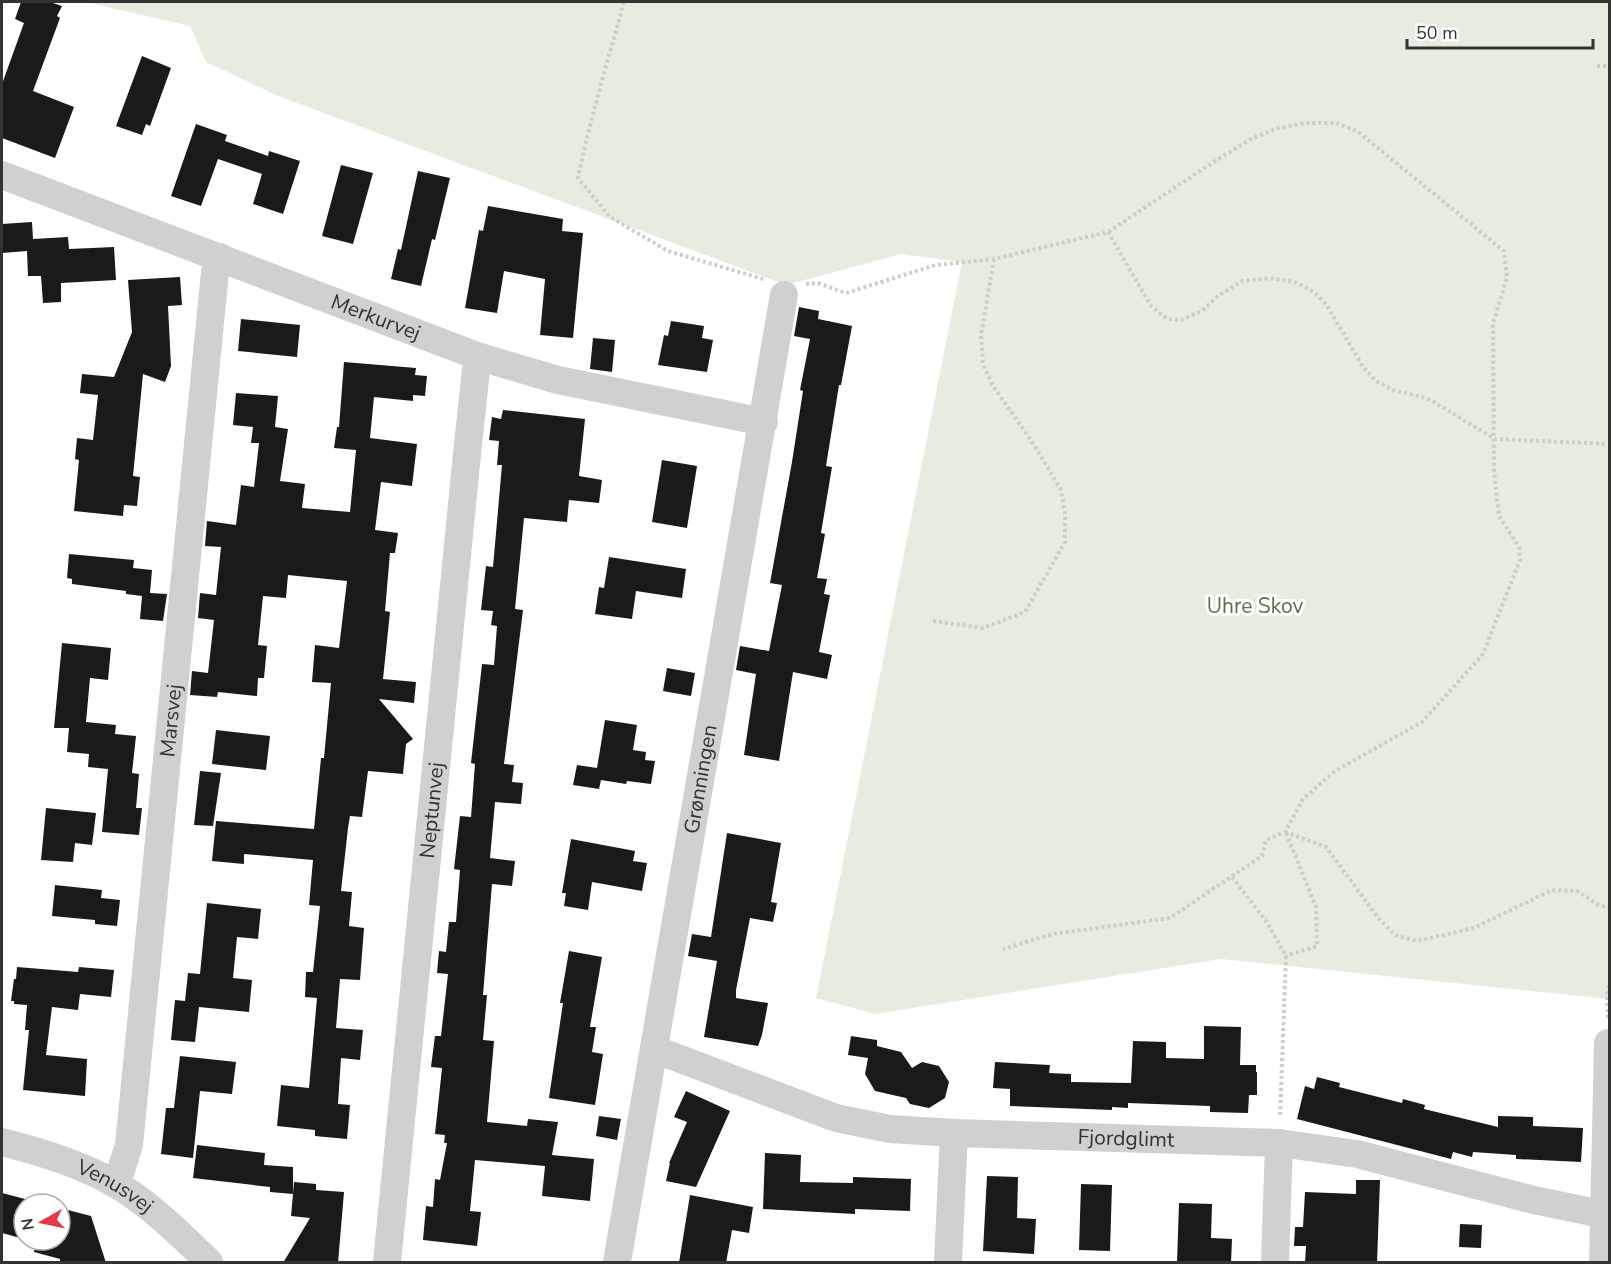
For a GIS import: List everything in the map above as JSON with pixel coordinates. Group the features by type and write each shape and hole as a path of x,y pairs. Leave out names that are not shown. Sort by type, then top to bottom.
{"street":[{"name":"Merkurvej","path":"2,175 480,357 558,380 764,422"},
{"name":"Marsvej","path":"113,1183 121,1170 129,1145 215,272 220,257"},
{"name":"Grønningen","path":"617,1263 764,422 782,286"},
{"name":"Neptunvej","path":"387,1263 468,444 476,370 480,357"},
{"path":"1603,1263 1608,1043"},
{"name":"Fjordglimt","path":"654,1049 836,1118 890,1129 1279,1143 1357,1154 1534,1200 1592,1212 1605,1212"},
{"path":"948,1263 954,1133"},
{"name":"Venusvej","path":"2,1142 45,1153 113,1183 152,1210 209,1263"},
{"path":"1275,1263 1279,1143"}],"path":[{"path":"624,2 592,114 578,178 610,216 668,251 782,286 818,283 846,293 936,265 994,259 1108,232 1251,139 1278,128 1306,123 1336,123 1357,131 1504,251 1507,278 1493,323 1494,472 1499,516 1519,547 1520,560 1483,654 1422,722 1335,771 1303,800 1285,832 1266,840 1262,856 1170,918 1053,934 1003,949"},
{"path":"1597,66 1610,66"},
{"path":"1108,232 1151,306 1167,319 1181,320 1202,311 1218,296 1242,281 1269,278 1295,282 1314,292 1326,304 1363,367 1376,381 1393,390 1427,398 1495,439 1610,444"},
{"path":"933,621 983,628 1025,612 1065,542 1065,513 1061,490 993,386 983,364 981,335 994,259"},
{"path":"1285,832 1326,847 1379,919 1395,935 1417,942 1474,928 1552,890 1577,891 1599,905 1610,908"},
{"path":"1285,832 1316,907 1317,946 1286,956"},
{"path":"1232,877 1266,921 1286,956 1279,1143"},
{"path":"1607,994 1610,981"}],"green space":[{"name":"Uhre Skov","path":"85,2 1609,2 1609,999 1221,959 875,1014 816,998 962,262 901,254 786,285 278,96 206,62 190,26"}],"building":[{"path":"21,2 50,2 62,6 57,16 60,18 33,91 74,107 55,158 2,138 2,84 24,23 15,19"},
{"path":"142,56 171,68 150,126 146,124 142,135 116,126"},
{"path":"196,124 227,135 225,141 268,156 269,151 300,161 283,214 253,204 262,174 218,159 201,206 171,196"},
{"path":"341,165 373,173 353,244 322,236"},
{"path":"418,171 450,178 421,286 391,279 398,249 401,250"},
{"path":"488,206 563,219 562,231 583,233 573,338 540,335 545,279 504,271 497,313 465,308 479,230 483,231"},
{"path":"32,222 33,239 68,237 69,249 114,247 116,280 61,283 61,302 43,303 41,276 28,276 27,251 2,253 2,224"},
{"path":"180,277 182,305 168,306 171,366 165,382 143,374 133,476 140,477 137,506 124,505 123,516 74,511 79,460 75,459 77,438 93,440 98,395 80,393 82,374 114,377 132,332 128,280"},
{"path":"799,307 819,311 818,319 852,326 841,385 839,385 826,466 832,467 821,533 825,534 817,578 827,579 824,594 830,595 819,652 832,655 827,679 793,672 779,761 744,755 756,674 736,670 740,646 769,651 782,585 770,583 792,462 803,391 800,390 810,339 794,336"},
{"path":"241,319 300,325 297,357 238,351"},
{"path":"671,321 704,326 702,338 713,340 707,372 658,365 664,335 668,336"},
{"path":"593,338 615,340 612,372 590,369"},
{"path":"344,362 416,368 415,375 427,376 425,396 413,395 413,401 374,397 370,438 417,444 412,486 381,482 375,530 398,533 395,553 390,553 385,611 390,612 383,679 416,682 414,703 379,699 413,739 406,744 403,774 368,771 362,817 350,816 348,828 341,891 352,892 349,926 364,928 360,980 340,979 336,1028 363,1030 360,1060 341,1058 338,1104 350,1105 347,1139 315,1136 315,1130 277,1126 281,1085 309,1088 317,998 305,997 306,972 313,972 320,906 309,905 313,860 244,854 244,864 212,861 216,821 314,829 331,683 312,682 315,645 339,648 347,581 288,575 286,598 263,596 258,645 267,646 264,678 258,678 257,696 218,692 217,697 190,695 192,671 208,673 214,620 198,618 200,593 216,595 221,547 205,546 207,521 236,525 241,485 254,487 259,443 251,443 253,427 233,425 236,393 278,396 275,427 288,429 280,481 305,484 302,508 350,512 356,450 334,448 337,427 339,427"},
{"path":"503,410 585,419 579,476 602,480 599,503 569,500 567,522 524,518 515,609 523,610 504,764 514,765 512,782 523,783 521,804 495,802 490,858 515,861 512,886 492,884 483,995 487,995 483,1040 494,1041 487,1122 527,1126 528,1119 558,1122 552,1155 594,1159 590,1201 542,1196 545,1166 475,1160 470,1211 481,1212 477,1246 423,1240 426,1206 433,1207 435,1179 440,1180 447,1143 444,1143 445,1135 435,1134 442,1068 431,1067 435,1036 441,1036 448,974 437,973 439,951 446,952 449,922 456,922 460,870 454,869 460,816 471,817 475,764 471,763 482,664 494,665 497,626 491,625 493,611 481,610 486,566 493,567 502,465 497,465 499,441 489,440 492,417 501,419"},
{"path":"662,460 697,466 687,528 652,522"},
{"path":"69,554 134,560 133,568 152,570 150,593 167,594 163,621 140,619 142,596 126,594 126,591 72,584 72,579 67,578"},
{"path":"609,557 686,569 682,598 636,591 632,619 595,614 599,587 604,588"},
{"path":"62,643 111,648 108,680 90,678 86,722 116,725 115,734 136,736 132,773 139,774 136,808 142,808 139,835 102,832 108,769 88,767 89,754 67,752 69,728 54,728"},
{"path":"667,668 695,673 691,696 663,691"},
{"path":"605,720 637,725 633,750 646,752 645,760 655,761 651,784 627,781 626,784 601,780 599,789 573,785 577,765 597,768"},
{"path":"216,730 270,736 266,770 212,764"},
{"path":"200,771 221,773 213,826 194,825"},
{"path":"46,808 96,813 92,845 75,843 73,862 41,860"},
{"path":"727,833 781,843 771,902 777,903 773,922 750,918 736,990 736,998 768,1003 758,1046 704,1037 717,961 688,956 692,934 711,937"},
{"path":"571,839 635,851 633,861 647,863 642,891 592,882 588,910 564,906 566,893 562,893"},
{"path":"55,885 102,890 101,898 120,900 117,926 95,924 95,920 52,916"},
{"path":"207,903 261,909 258,939 237,937 233,978 252,980 249,1012 199,1007 195,1042 171,1040 175,1000 185,1001 188,973 200,974"},
{"path":"569,951 602,957 590,1027 596,1027 592,1052 603,1054 595,1105 549,1098 563,1003 560,1003"},
{"path":"17,967 78,972 79,967 114,970 111,997 80,994 78,1010 52,1007 46,1055 87,1059 85,1096 23,1090 29,1030 25,1030 27,1005 14,1004 14,1001 11,1001"},
{"path":"1204,1026 1241,1027 1240,1065 1256,1065 1257,1072 1257,1095 1249,1095 1248,1113 1210,1112 1210,1106 1128,1103 1128,1108 1112,1107 1112,1110 1010,1106 1010,1089 993,1088 995,1062 1050,1065 1049,1073 1071,1074 1071,1082 1131,1083 1133,1041 1166,1042 1166,1058 1204,1059"},
{"path":"851,1036 877,1040 877,1046 901,1052 912,1068 922,1062 939,1066 949,1082 945,1098 929,1108 910,1104 906,1098 875,1091 865,1074 868,1058 848,1055"},
{"path":"180,1056 236,1062 232,1094 200,1091 193,1158 161,1154 166,1108 174,1108"},
{"path":"1317,1077 1340,1083 1339,1087 1402,1103 1403,1099 1425,1105 1424,1109 1498,1127 1498,1116 1533,1117 1533,1126 1583,1128 1581,1162 1516,1159 1516,1155 1473,1152 1472,1157 1453,1152 1451,1159 1297,1119 1305,1086 1314,1089"},
{"path":"686,1091 730,1111 696,1187 666,1181 669,1163 687,1122 674,1117"},
{"path":"599,1116 621,1119 617,1140 596,1136"},
{"path":"197,1145 265,1153 264,1165 293,1167 293,1194 270,1192 270,1187 193,1178"},
{"path":"765,1153 801,1155 800,1182 853,1183 853,1177 911,1179 910,1211 855,1209 855,1214 763,1209"},
{"path":"987,1176 1018,1177 1017,1218 1036,1219 1034,1254 983,1251"},
{"path":"1356,1180 1380,1180 1377,1263 1305,1263 1306,1246 1294,1246 1295,1227 1303,1227 1305,1192 1356,1194"},
{"path":"294,1182 316,1184 316,1190 344,1192 338,1263 283,1263 310,1218 291,1216"},
{"path":"1081,1184 1112,1185 1110,1251 1079,1250"},
{"path":"2,1193 12,1196 12,1236 2,1233"},
{"path":"690,1195 753,1207 749,1233 732,1230 726,1263 679,1263"},
{"path":"1179,1203 1212,1204 1211,1238 1232,1239 1231,1263 1177,1263"},
{"path":"72,1211 91,1216 106,1263 60,1263 60,1259 34,1252 72,1252"},
{"path":"1460,1224 1482,1225 1481,1248 1459,1247"}]}
